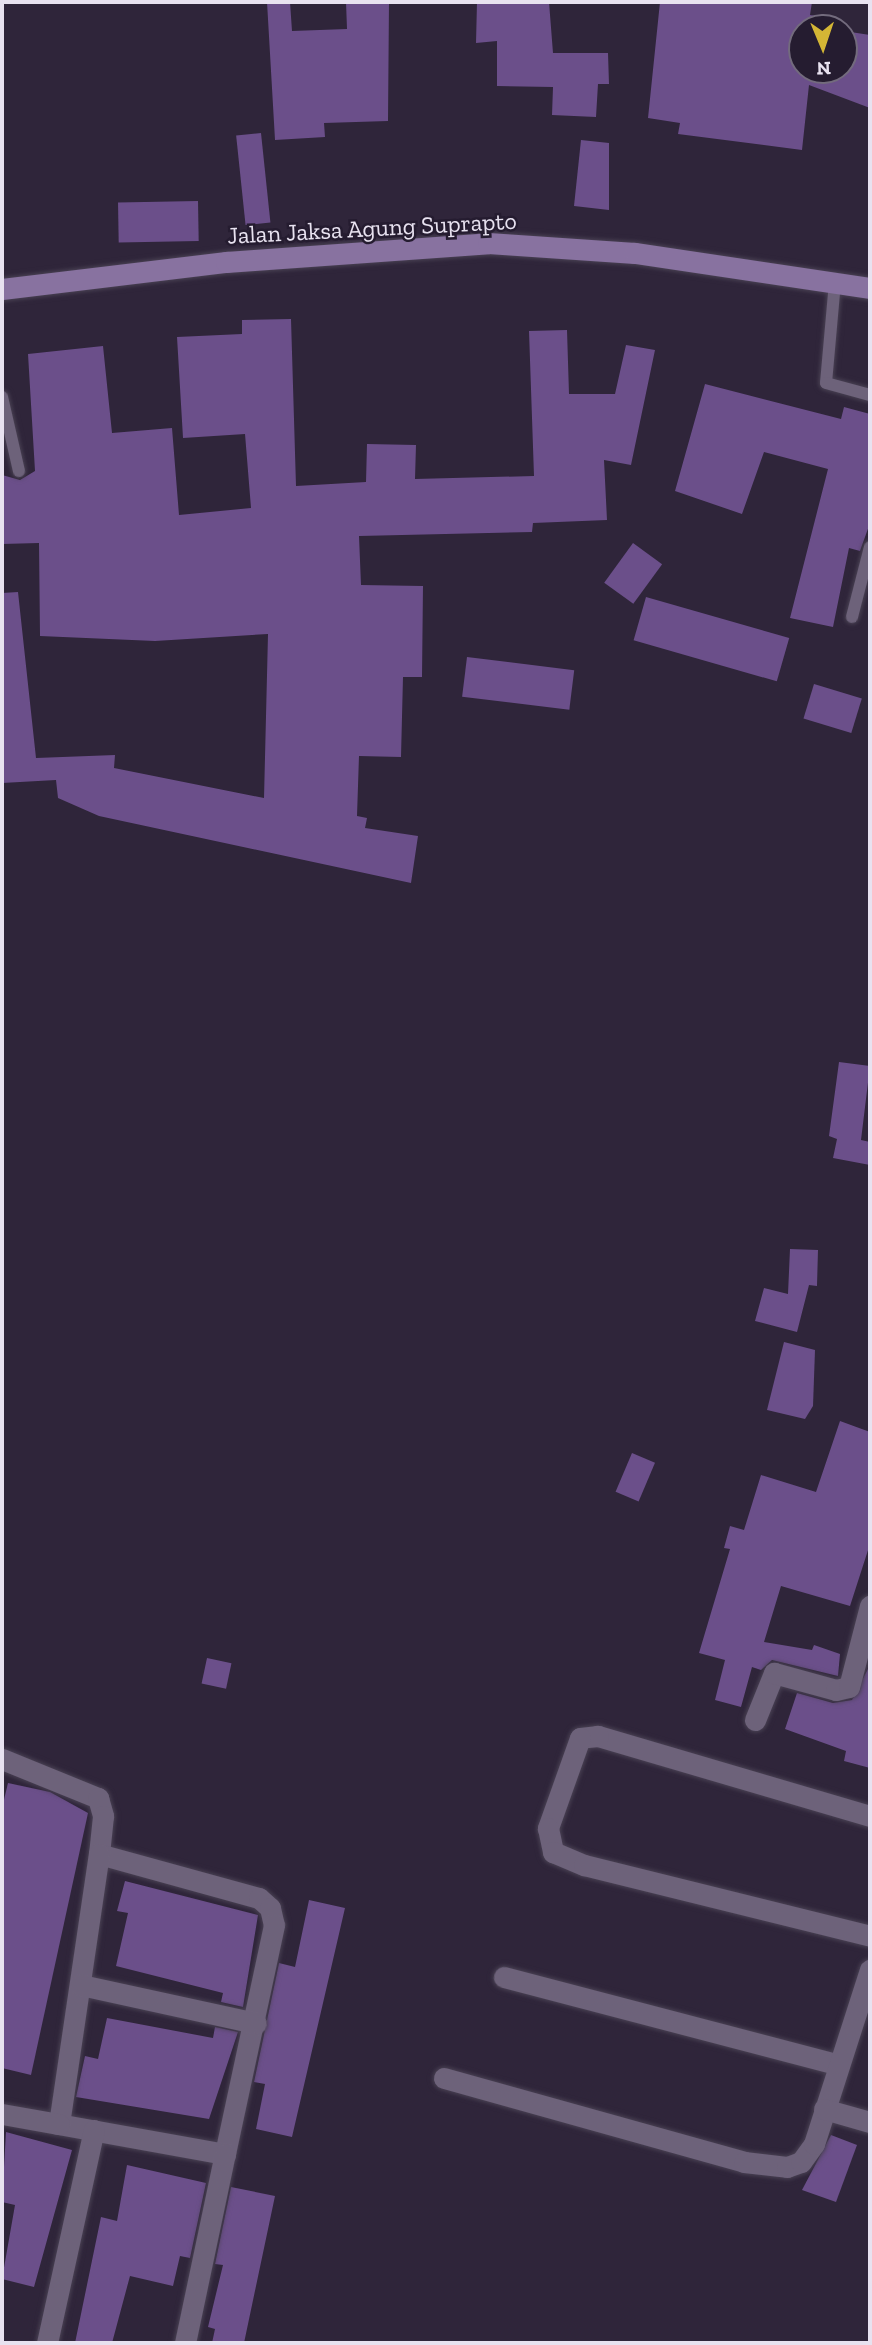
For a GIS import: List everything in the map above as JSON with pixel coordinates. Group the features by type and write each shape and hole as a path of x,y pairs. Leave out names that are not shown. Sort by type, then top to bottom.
{"main road":[{"name":"Jalan Jaksa Agung Suprapto","path":"2,289 226,262 488,243 635,253 870,288"}],"street":[{"path":"755,1720 772,1674 841,1691 849,1687 863,1658 870,1606"},
{"path":"870,1816 598,1737 580,1738 548,1828 553,1852 584,1865 870,1936"},
{"path":"2,1759 98,1798 103,1816 81,1985 59,2124"},
{"path":"99,1854 265,1903 274,1925 256,2023 185,2343"},
{"path":"444,2078 766,2168 788,2167 808,2156 870,1970"},
{"path":"503,1977 839,2065"},
{"path":"81,1985 256,2023"},
{"path":"824,2109 870,2122"},
{"path":"2,2114 225,2154"},
{"path":"47,2343 94,2130"}],"lane":[{"path":"835,282 826,383 870,395"},
{"path":"2,397 19,471"},
{"path":"852,617 870,547"}],"building":[{"path":"267,2 290,2 292,31 347,29 346,2 389,2 388,121 324,123 325,137 275,140"},
{"path":"477,2 549,2 553,53 608,53 609,84 598,84 596,117 552,115 553,87 497,86 497,41 476,43"},
{"path":"660,2 812,2 810,14 788,14 788,84 858,84 858,33 870,35 870,108 809,85 802,150 678,134 680,123 648,118"},
{"path":"261,133 270,223 246,225 236,136"},
{"path":"581,140 609,143 609,210 574,206"},
{"path":"198,201 199,241 119,242 118,202"},
{"path":"291,319 296,486 366,482 367,444 416,445 415,479 534,476 529,331 567,330 569,394 615,394 626,345 655,350 631,465 604,460 607,520 533,523 532,532 359,536 361,585 423,586 422,677 403,677 401,757 359,756 357,816 367,818 365,828 418,836 411,883 99,816 58,798 56,780 2,783 2,593 18,592 36,758 115,755 114,768 264,798 268,634 155,641 40,636 39,543 2,544 2,475 20,480 35,471 28,354 103,346 112,433 172,428 179,515 251,508 245,434 183,438 177,337 242,334 242,320"},
{"path":"705,384 841,419 844,407 870,414 870,523 860,551 849,548 833,627 790,618 828,469 764,452 742,514 675,491"},
{"path":"633,543 662,564 633,604 604,583"},
{"path":"646,597 789,638 777,681 634,640"},
{"path":"467,657 574,670 569,710 462,697"},
{"path":"814,684 862,699 851,733 803,718"},
{"path":"839,1062 870,1066 861,1140 870,1142 870,1165 833,1158 837,1139 829,1136"},
{"path":"790,1249 818,1250 817,1286 809,1285 797,1332 755,1321 764,1288 788,1294"},
{"path":"784,1342 815,1350 813,1406 805,1419 767,1410"},
{"path":"840,1421 870,1432 870,1544 850,1606 781,1586 764,1642 812,1650 814,1645 840,1654 838,1676 772,1660 761,1670 752,1667 741,1707 715,1700 725,1660 699,1653 730,1549 724,1548 730,1526 744,1530 761,1475 816,1492"},
{"path":"632,1453 655,1463 639,1501 616,1492"},
{"path":"207,1658 231,1663 226,1689 202,1683"},
{"path":"870,1665 870,1768 844,1761 846,1751 785,1729 797,1693 833,1703 852,1700"},
{"path":"8,1783 50,1792 88,1813 31,2075 2,2068 2,1808"},
{"path":"125,1881 258,1915 243,2007 221,2002 223,1993 116,1966 128,1913 117,1911"},
{"path":"309,1900 345,1908 292,2137 256,2129 265,2084 254,2082 279,1963 295,1967"},
{"path":"107,2018 213,2038 215,2027 238,2032 209,2119 76,2097 85,2056 98,2059"},
{"path":"6,2132 72,2150 34,2287 2,2279 15,2205 2,2202"},
{"path":"831,2135 857,2145 836,2202 802,2190"},
{"path":"127,2165 206,2183 190,2258 180,2256 173,2286 130,2276 112,2343 75,2343 101,2217 117,2221"},
{"path":"231,2187 275,2196 244,2343 212,2343 215,2329 208,2327 223,2265 215,2264"}]}
